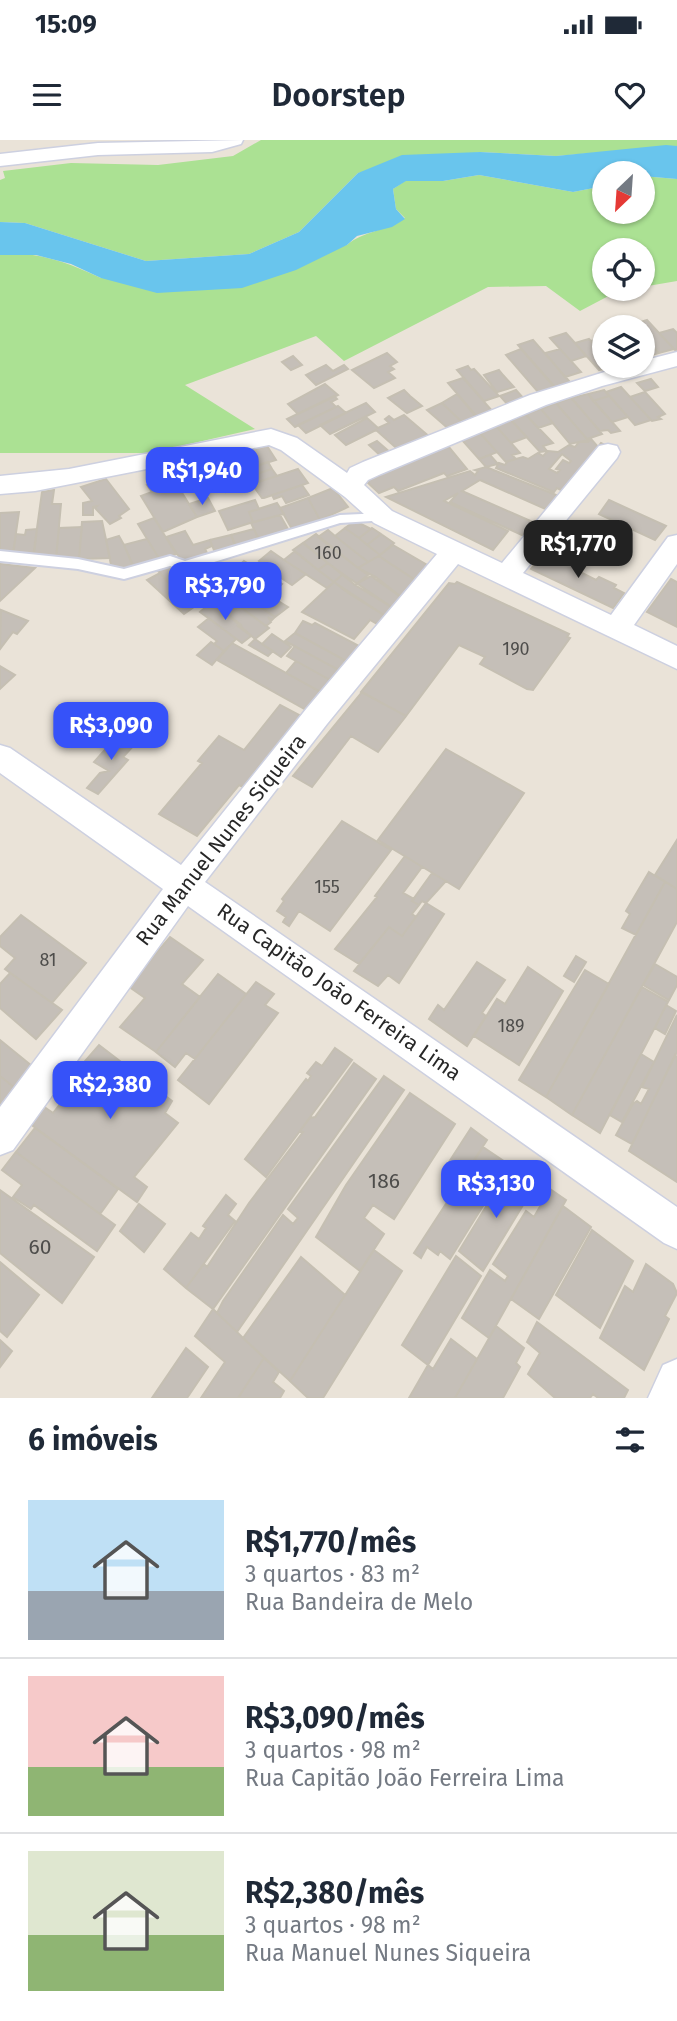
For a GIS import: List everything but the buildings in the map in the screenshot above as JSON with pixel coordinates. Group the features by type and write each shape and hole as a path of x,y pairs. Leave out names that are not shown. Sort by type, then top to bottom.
{"street":[{"path":"0,146 34,140"},
{"path":"0,160 98,149 212,146 234,140"},
{"path":"354,491 352,485 359,474 472,426 594,381 677,359"},
{"path":"0,485 35,484 271,437 289,444 354,491 383,517 677,658"},
{"path":"505,577 608,452"},
{"path":"616,629 677,544"},
{"name":"Rua Manuel Nunes Siqueira","path":"0,1137 185,884 317,716 453,552"},
{"name":"Rua Capitão João Ferreira Lima","path":"0,757 677,1230"},
{"path":"668,1398 677,1379"}],"lane":[{"path":"0,556 78,564 124,574 170,561 185,566 340,519 383,517"}],"green space":[{"path":"261,140 677,140 677,146 556,156 480,152 358,173 299,232 249,254 146,261 25,223 0,222 0,180 5,178 3,171 71,163 158,165 233,156"},
{"path":"479,175 573,192 592,188 592,224 655,224 655,177 677,179 677,281 655,285 655,238 592,238 592,301 599,301 580,311 546,286 488,287 344,361 316,336 185,385 255,429 150,453 0,453 0,255 40,256 101,278 347,245 405,218 396,209 393,189 405,181 443,181"}],"water":[{"path":"677,146 677,179 655,177 655,161 592,161 592,188 573,192 479,175 443,181 406,181 393,189 396,209 405,219 392,227 357,236 347,245 296,270 242,288 157,293 101,278 71,264 36,255 0,255 0,222 25,223 146,261 249,254 299,232 358,173 402,155 480,152 556,156"}]}
